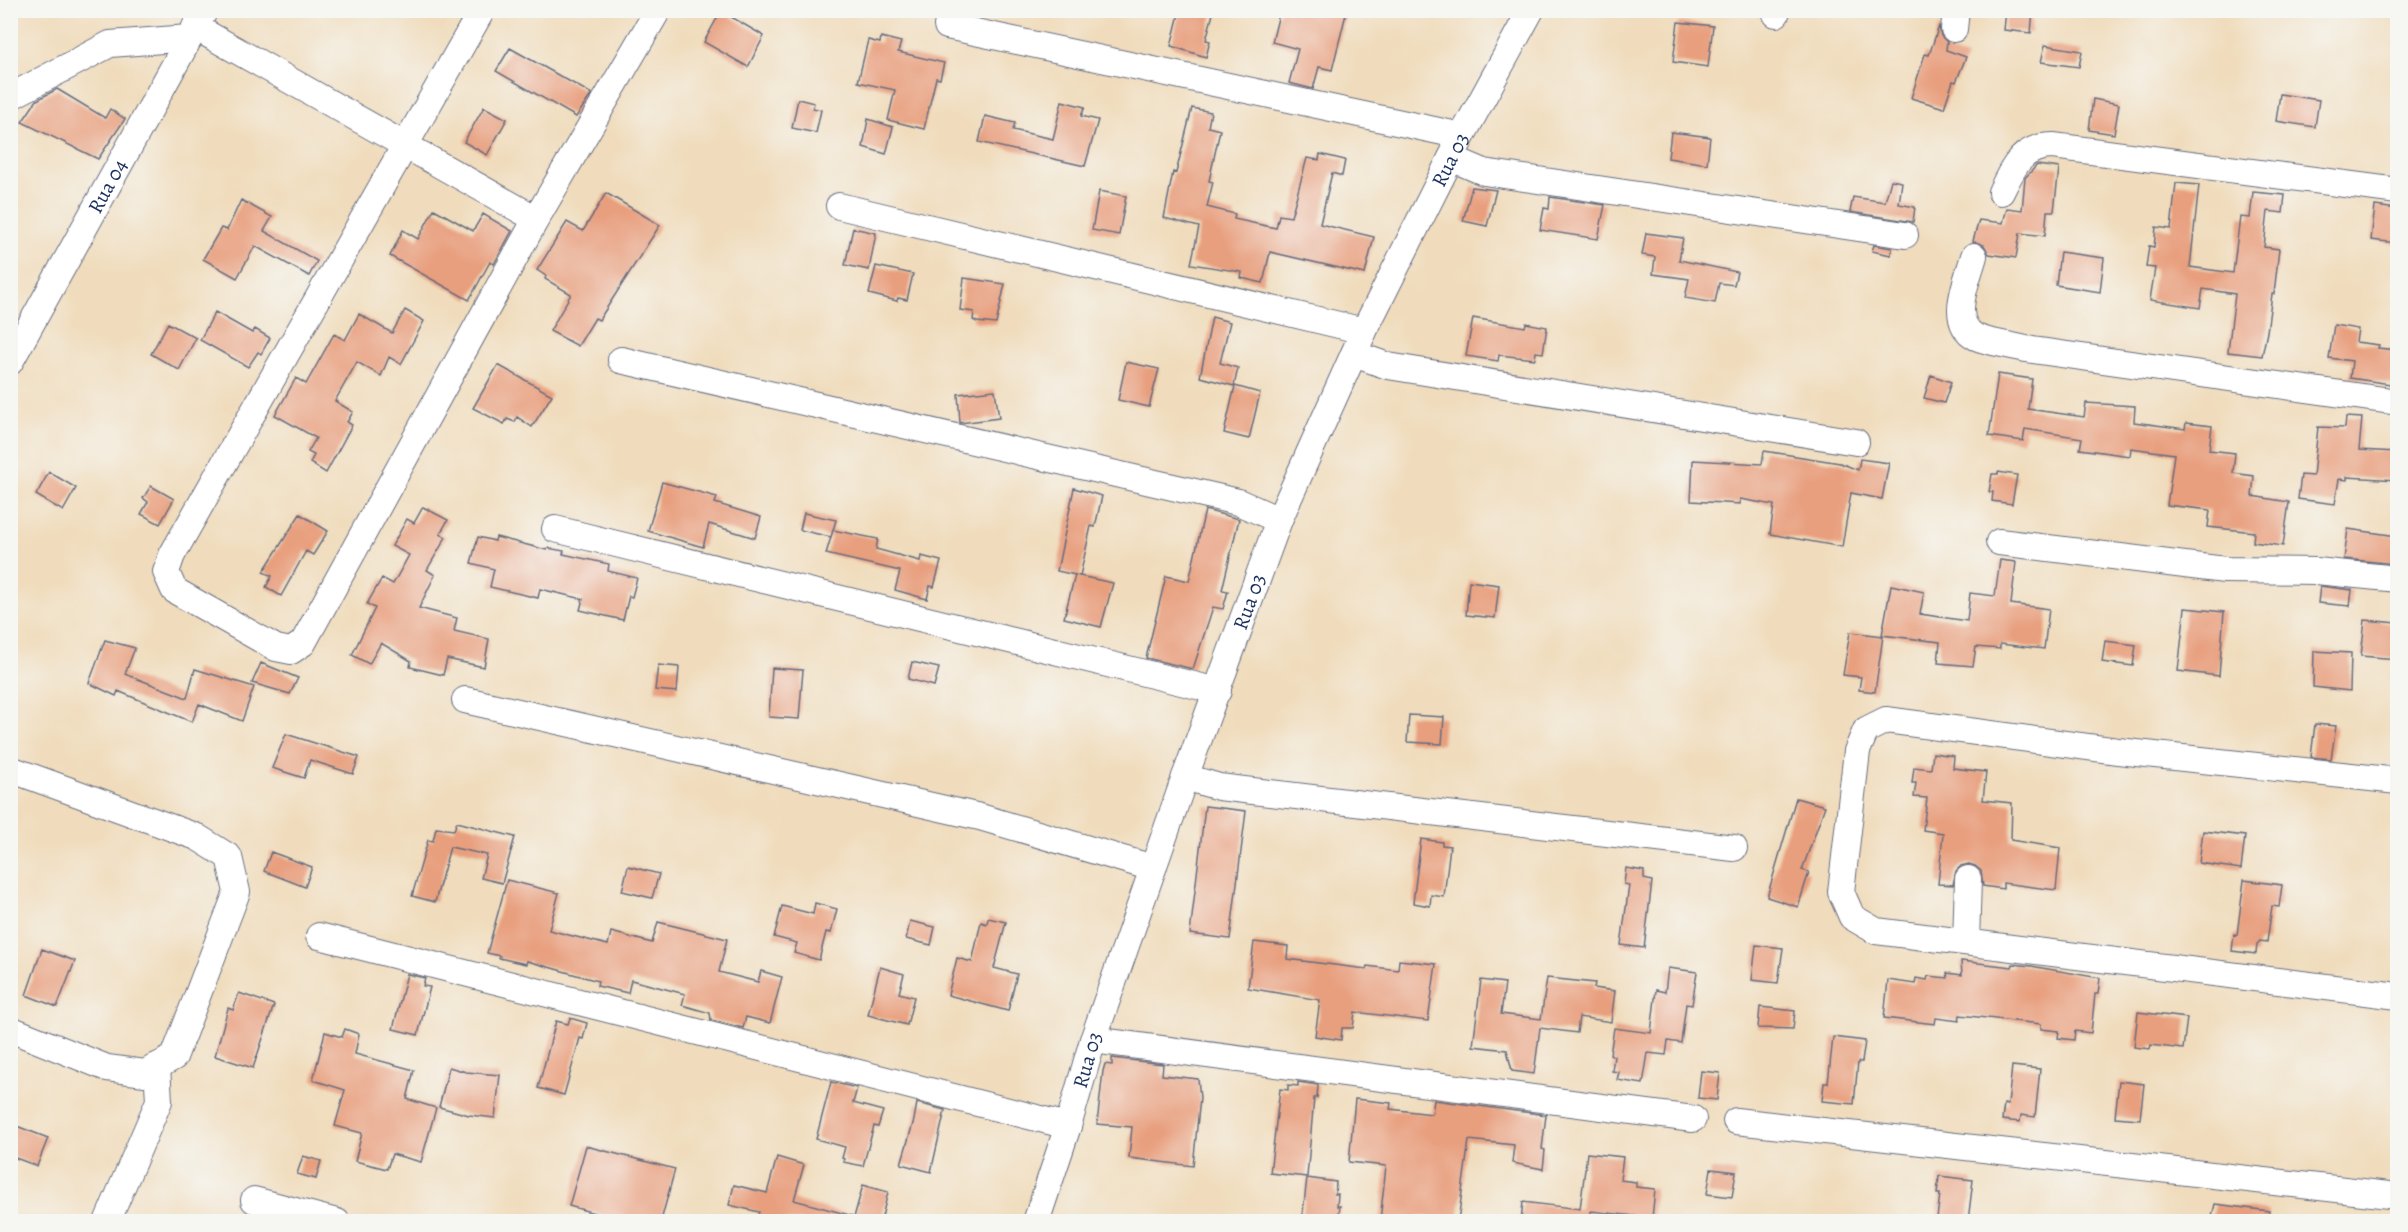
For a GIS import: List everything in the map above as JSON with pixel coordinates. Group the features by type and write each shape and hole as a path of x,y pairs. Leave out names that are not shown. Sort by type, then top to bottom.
{"street":[{"path":"482,10 172,555 166,572 174,590 276,648 291,651 303,643 536,219 658,10"},
{"name":"Rua 03","path":"1036,1221 1068,1126 1093,1040 1185,777 1279,520 1364,330 1456,147 1531,10"},
{"path":"10,97 110,44 197,25 404,146 536,219"},
{"name":"Rua 04","path":"10,362 197,25"},
{"path":"947,26 1456,147 1484,172 1905,235"},
{"path":"2001,192 2018,159 2040,146 2397,191"},
{"path":"839,206 1364,330"},
{"path":"1974,256 1960,305 1964,325 1976,337 2026,349 2397,402"},
{"path":"1354,354 1388,366 1856,442"},
{"path":"621,360 1238,502 1279,520"},
{"path":"555,529 1218,691"},
{"path":"1998,542 2225,570 2316,571 2397,579"},
{"path":"465,700 980,818 1153,868"},
{"path":"2397,781 2118,751 1886,720 1866,730 1857,751 1840,892 1852,917 1876,931 2397,996"},
{"path":"10,769 197,837 230,857 237,892 174,1057 145,1073 107,1068 10,1029"},
{"path":"1185,777 1219,787 1734,848"},
{"path":"1966,942 1968,879"},
{"path":"319,936 1068,1126"},
{"path":"1093,1040 1693,1119"},
{"path":"107,1221 159,1101 157,1066"},
{"path":"1736,1121 2397,1196"},
{"path":"254,1200 337,1221"}],"building":[{"path":"1180,10 1214,10 1206,40 1210,41 1206,57 1171,46"},
{"path":"1280,10 1347,10 1332,70 1319,67 1313,89 1289,83 1298,49 1272,42"},
{"path":"2006,10 2033,10 2031,33 2004,30"},
{"path":"721,11 764,36 748,67 704,42"},
{"path":"1678,22 1713,26 1708,67 1673,62"},
{"path":"1939,26 1941,36 1947,42 1946,50 1966,57 1956,82 1953,81 1944,108 1911,98 1925,54 1929,55"},
{"path":"881,37 901,42 898,52 944,63 940,79 936,78 924,129 888,120 895,90 858,82 868,40 880,43"},
{"path":"2045,45 2082,51 2079,67 2041,62"},
{"path":"510,48 592,94 576,117 496,71"},
{"path":"57,89 105,118 110,109 125,119 98,159 22,122 37,100"},
{"path":"2280,94 2319,100 2315,127 2276,121"},
{"path":"798,99 814,103 813,108 821,110 816,133 792,128"},
{"path":"2093,99 2119,104 2114,134 2089,130"},
{"path":"1062,101 1085,107 1081,116 1098,120 1085,166 979,142 985,116 1015,123 1013,130 1053,139"},
{"path":"484,107 507,119 487,155 464,142"},
{"path":"1192,108 1211,112 1208,127 1220,130 1209,181 1213,182 1207,207 1235,214 1234,219 1276,228 1279,215 1291,217 1307,158 1319,160 1320,154 1345,160 1342,176 1332,173 1320,224 1374,237 1365,274 1270,252 1263,283 1241,278 1242,272 1191,264 1199,227 1164,218 1173,172 1176,173"},
{"path":"868,119 893,127 886,154 863,147"},
{"path":"1671,132 1710,137 1707,164 1668,158"},
{"path":"2037,165 2059,168 2054,211 2047,211 2045,236 2020,233 2016,258 1989,254 1984,245 1973,241 1979,220 2003,223 2007,208 2022,210 2025,178"},
{"path":"1891,180 1902,182 1899,204 1915,207 1913,222 1850,212 1853,197 1885,202"},
{"path":"2176,183 2199,185 2190,267 2233,273 2240,217 2250,218 2253,192 2285,195 2283,213 2268,211 2264,247 2279,249 2274,294 2272,294 2262,356 2228,352 2235,294 2203,289 2200,308 2150,300 2155,268 2146,267 2149,246 2154,247 2156,227 2171,229"},
{"path":"1472,187 1496,190 1487,226 1463,221"},
{"path":"1099,191 1126,196 1119,235 1092,230"},
{"path":"606,193 660,225 599,320 595,318 578,346 550,331 571,294 545,279 546,276 537,270 567,222 583,231"},
{"path":"1550,197 1605,205 1598,239 1540,230 1544,208 1549,209"},
{"path":"241,200 272,217 264,231 317,261 309,276 255,246 237,278 203,259 221,228 227,230"},
{"path":"2375,206 2397,209 2397,243 2371,240"},
{"path":"434,209 473,231 483,214 512,231 494,264 490,262 469,300 390,256 403,230 418,239"},
{"path":"853,228 876,233 869,270 845,265"},
{"path":"1646,233 1683,238 1679,260 1737,272 1734,285 1719,283 1715,303 1685,298 1689,279 1653,274 1655,257 1642,255"},
{"path":"1874,245 1892,248 1891,255 1872,251"},
{"path":"2060,252 2104,258 2100,292 2056,285"},
{"path":"876,266 913,274 907,300 898,298 897,301 869,294"},
{"path":"964,278 1005,284 996,324 977,322 973,320 974,312 960,310"},
{"path":"405,310 424,321 401,364 389,357 381,376 357,362 335,401 353,412 347,422 352,425 326,473 310,463 314,455 308,452 316,438 275,415 296,378 306,384 334,334 345,340 359,314 392,333"},
{"path":"215,312 252,333 255,329 270,338 261,354 258,352 248,367 200,340"},
{"path":"1212,317 1230,322 1220,363 1238,368 1234,386 1200,377"},
{"path":"1473,318 1525,327 1526,323 1547,327 1543,353 1536,352 1535,359 1499,355 1498,361 1466,356"},
{"path":"168,323 196,338 179,370 151,354"},
{"path":"2334,325 2358,329 2356,342 2397,350 2397,385 2350,378 2352,361 2329,358"},
{"path":"1126,362 1159,369 1149,407 1118,400"},
{"path":"498,365 552,395 532,427 517,417 515,422 507,419 504,424 473,408"},
{"path":"1998,374 2032,379 2028,409 2084,417 2086,403 2135,406 2134,422 2185,429 2186,423 2212,426 2209,450 2235,453 2233,473 2254,476 2252,496 2289,502 2283,546 2253,542 2254,532 2208,527 2210,510 2167,505 2174,454 2131,448 2130,456 2080,449 2082,438 2025,429 2023,441 1989,436"},
{"path":"1931,375 1951,382 1944,403 1924,398"},
{"path":"1235,386 1260,393 1249,439 1224,433"},
{"path":"995,390 999,418 960,423 958,394"},
{"path":"2346,417 2362,418 2359,450 2397,452 2397,480 2347,477 2347,480 2339,479 2335,504 2298,499 2301,475 2313,476 2318,427 2345,428"},
{"path":"1764,451 1840,463 1858,470 1860,459 1889,463 1882,499 1851,493 1842,547 1770,534 1774,505 1740,499 1740,504 1691,501 1693,460 1762,464"},
{"path":"49,472 76,488 63,511 36,495"},
{"path":"1998,472 2017,475 2012,504 1992,501 1993,492 1989,492 1992,474 1998,474"},
{"path":"662,482 717,497 715,503 761,517 755,538 709,524 703,547 648,531"},
{"path":"151,486 174,499 160,524 141,514 148,502 143,498"},
{"path":"1074,488 1102,496 1095,527 1091,526 1080,576 1057,571"},
{"path":"423,507 448,520 440,534 446,537 427,570 435,575 419,608 457,618 454,631 489,639 484,667 447,659 443,675 410,667 411,661 381,643 369,664 352,655 375,608 367,604 382,578 393,584 409,555 392,546 407,519 414,523"},
{"path":"1205,510 1239,519 1222,590 1228,591 1223,609 1213,607 1193,669 1146,658 1166,576 1189,581"},
{"path":"804,513 836,520 831,537 800,530"},
{"path":"300,514 328,531 313,555 306,551 281,596 266,587 272,576 263,572"},
{"path":"2348,529 2397,536 2396,564 2344,559"},
{"path":"833,530 878,539 876,549 920,561 921,556 941,561 934,587 930,586 927,599 895,590 900,571 826,554"},
{"path":"478,537 495,541 496,537 547,550 548,548 564,551 563,554 609,564 608,571 637,578 632,597 629,596 623,620 580,610 583,599 540,589 538,598 490,587 494,569 471,563"},
{"path":"2000,560 2016,562 2011,604 2049,609 2044,649 2000,644 2000,649 1976,647 1973,666 1938,663 1940,642 1882,635 1891,585 1924,592 1920,614 1967,621 1970,593 1995,596"},
{"path":"1075,575 1113,583 1101,627 1064,618"},
{"path":"1469,581 1499,585 1495,618 1466,615"},
{"path":"2320,586 2352,590 2350,606 2318,603"},
{"path":"2185,608 2224,612 2219,676 2178,671"},
{"path":"2365,620 2397,623 2397,659 2361,656"},
{"path":"1850,632 1883,636 1875,692 1859,690 1861,677 1843,675"},
{"path":"105,640 135,648 125,674 187,698 195,669 254,687 242,721 199,704 192,722 118,691 116,696 89,683"},
{"path":"2105,641 2136,645 2133,666 2102,662"},
{"path":"2314,651 2351,653 2350,691 2313,687"},
{"path":"912,662 939,668 934,686 908,679"},
{"path":"261,663 298,678 290,694 252,683"},
{"path":"658,665 679,667 677,692 655,690"},
{"path":"772,668 803,670 799,719 769,717"},
{"path":"1409,715 1444,717 1442,744 1407,742"},
{"path":"2315,724 2336,726 2331,759 2311,757"},
{"path":"286,734 359,757 353,774 310,760 304,778 272,768"},
{"path":"1933,753 1954,756 1953,768 1986,772 1983,800 2012,803 2011,840 2060,848 2056,890 2003,883 2003,889 1983,886 1981,871 1969,864 1961,866 1956,871 1953,885 1938,884 1943,833 1923,830 1927,798 1914,797 1916,783 1912,783 1914,767 1931,769"},
{"path":"1796,798 1825,806 1802,870 1809,872 1798,907 1767,897"},
{"path":"1205,806 1246,811 1230,939 1190,934"},
{"path":"457,822 515,837 502,883 481,878 487,855 450,847 435,902 412,896 428,840 433,841 436,828 454,830"},
{"path":"2203,831 2245,836 2241,869 2199,863"},
{"path":"1421,839 1442,842 1442,845 1450,846 1444,897 1431,895 1430,906 1413,903"},
{"path":"271,852 312,867 305,887 264,871"},
{"path":"628,866 659,874 652,898 622,891"},
{"path":"1626,868 1644,871 1644,879 1652,881 1644,948 1621,945 1629,885 1624,884"},
{"path":"507,880 559,893 549,930 608,945 611,932 652,943 658,922 727,939 719,972 758,982 761,971 782,977 770,1023 746,1017 743,1028 711,1020 710,1013 682,1005 685,994 631,980 628,993 597,986 598,981 527,961 526,964 487,953"},
{"path":"2244,880 2282,885 2279,907 2272,906 2267,942 2260,941 2257,944 2256,954 2232,951 2234,934 2237,935"},
{"path":"815,903 837,909 831,933 826,932 819,960 794,953 797,943 774,937 782,906 813,914"},
{"path":"988,918 1006,922 994,968 1017,974 1008,1011 948,995 957,958 972,962 981,922 987,924"},
{"path":"910,921 935,927 931,945 906,939"},
{"path":"1254,942 1288,946 1287,959 1366,969 1367,966 1398,970 1399,960 1436,964 1428,1021 1355,1012 1353,1028 1342,1028 1341,1040 1315,1036 1320,1000 1248,988"},
{"path":"1756,945 1783,948 1778,983 1752,980"},
{"path":"42,949 75,961 57,1007 26,995"},
{"path":"1961,961 2012,967 2013,964 2031,966 2100,978 2098,994 2095,994 2091,1033 2075,1031 2074,1040 2058,1038 2059,1031 2041,1029 2041,1024 1960,1015 1959,1021 1936,1018 1935,1024 1884,1018 1888,980 1915,984 1916,978 1927,980 1928,976 1948,978 1947,973 1962,975"},
{"path":"880,967 904,974 899,993 914,997 907,1025 868,1015"},
{"path":"1668,968 1697,972 1692,1005 1686,1004 1681,1043 1668,1041 1666,1055 1648,1053 1643,1084 1617,1080 1619,1072 1612,1071 1614,1056 1610,1055 1614,1028 1651,1033 1656,990 1665,992"},
{"path":"407,974 425,978 423,986 430,987 418,1035 393,1029"},
{"path":"1547,978 1595,983 1594,988 1615,991 1611,1022 1579,1017 1577,1033 1540,1028 1534,1074 1512,1071 1507,1050 1473,1046 1481,980 1505,983 1501,1014 1541,1019"},
{"path":"239,993 274,1005 253,1068 215,1056 228,1008 233,1010"},
{"path":"1760,1007 1795,1011 1793,1029 1758,1028"},
{"path":"2138,1012 2187,1018 2183,1049 2151,1045 2150,1049 2134,1047"},
{"path":"570,1018 587,1023 583,1039 580,1038 564,1095 538,1088 556,1021 568,1024"},
{"path":"345,1029 359,1034 355,1054 414,1070 407,1099 436,1108 421,1162 392,1154 387,1169 355,1161 362,1133 335,1126 345,1090 313,1080 325,1032 342,1037"},
{"path":"1833,1037 1865,1041 1862,1062 1858,1062 1854,1104 1822,1101 1824,1083 1828,1083"},
{"path":"1112,1058 1163,1064 1162,1075 1198,1079 1200,1098 1193,1166 1129,1158 1132,1127 1097,1124 1103,1071 1105,1064 1112,1065"},
{"path":"2012,1066 2040,1069 2035,1117 2021,1115 2020,1122 2002,1120 2004,1104 2008,1105"},
{"path":"449,1067 466,1072 500,1075 495,1118 469,1115 439,1107"},
{"path":"1701,1071 1720,1073 1717,1100 1698,1098"},
{"path":"2119,1081 2144,1084 2140,1119 2115,1117"},
{"path":"831,1082 857,1088 853,1103 883,1111 878,1127 874,1126 863,1166 843,1162 845,1147 816,1139"},
{"path":"1298,1082 1318,1085 1317,1098 1314,1098 1307,1177 1270,1173 1280,1089 1288,1090 1288,1085 1298,1086"},
{"path":"1355,1099 1391,1103 1390,1109 1432,1114 1434,1100 1546,1115 1542,1149 1545,1150 1543,1169 1512,1163 1514,1145 1469,1140 1458,1221 1417,1216 1416,1221 1380,1221 1386,1166 1349,1162"},
{"path":"917,1103 945,1110 931,1172 901,1164"},
{"path":"14,1125 48,1138 37,1166 10,1156 10,1134"},
{"path":"586,1146 675,1169 661,1221 623,1221 569,1206"},
{"path":"1587,1153 1623,1157 1620,1180 1636,1182 1636,1187 1655,1189 1652,1218 1591,1211 1590,1221 1521,1220 1523,1202 1580,1209"},
{"path":"303,1156 321,1161 316,1179 297,1174"},
{"path":"777,1157 804,1165 794,1200 853,1216 852,1221 756,1221 759,1212 729,1205 734,1185 767,1193"},
{"path":"1711,1169 1736,1172 1732,1197 1707,1194"},
{"path":"1939,1176 1973,1180 1968,1221 1939,1221 1937,1218 1940,1194 1937,1194"},
{"path":"1307,1178 1336,1182 1337,1206 1340,1206 1338,1221 1302,1221"},
{"path":"863,1185 888,1192 881,1221 853,1221"},
{"path":"2215,1204 2269,1211 2268,1221 2211,1221"}]}
